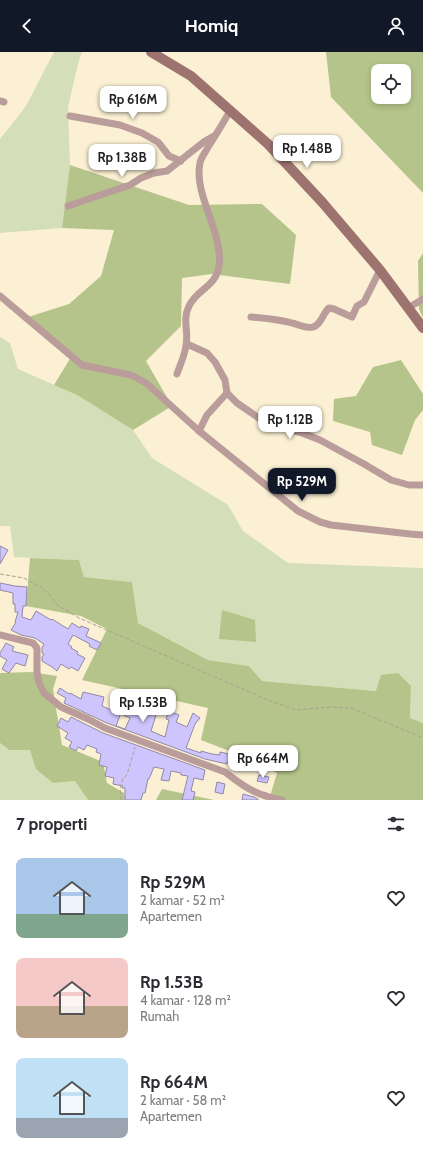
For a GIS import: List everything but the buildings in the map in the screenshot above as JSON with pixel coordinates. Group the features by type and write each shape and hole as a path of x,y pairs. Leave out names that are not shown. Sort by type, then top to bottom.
{"main road":[{"path":"151,52 191,76 268,144 322,202 380,270 423,328"}],"street":[{"path":"177,374 187,344 185,320 188,307 197,295 212,283 217,275 219,266 220,254 218,243 200,185 198,171 200,161 230,111"},
{"path":"70,116 120,125 142,133 158,142 169,156 181,161"},
{"path":"68,206 130,185 141,178 154,173 167,171 204,141 215,135"},
{"path":"251,317 283,320 309,328 318,324 326,310 329,308 352,317 357,306 364,302 380,270"},
{"path":"0,296 82,365 131,375 146,383 199,431 298,511 320,522 331,525 423,535"},
{"path":"408,308 423,300"},
{"path":"187,344 208,353 225,380 227,393 237,403 266,423 302,433 320,440 391,480 409,485 423,485"},
{"path":"199,431 207,415 227,393"},
{"path":"0,635 33,643 37,648 37,672 39,683 44,693 62,707 105,728 225,772 254,792 279,800"}],"path":[{"path":"0,574 24,578 43,588 59,606 79,618 268,700 296,710 331,707 351,708 423,738"},
{"path":"121,800 120,790 123,778 128,775 137,740"}],"green space":[{"path":"54,52 82,52 68,107 70,165 62,228 0,233 0,139 26,106"},
{"path":"326,52 423,52 423,193 331,97"},
{"path":"70,165 189,205 262,204 296,235 290,284 212,274 182,278 181,326 146,361 172,406 133,430 77,395 54,385 71,357 22,319 69,304 101,276 114,230 62,228"},
{"path":"423,253 423,318 419,309 418,261"},
{"path":"0,337 10,343 18,369 77,395 133,430 152,458 228,505 243,531 288,563 423,568 423,723 410,718 411,686 376,691 262,681 249,666 208,660 138,623 132,582 84,577 79,560 14,557 10,526 0,526"},
{"path":"401,360 423,394 423,410 415,420 402,455 372,445 370,432 333,421 334,399 356,396 373,367"},
{"path":"30,558 79,560 84,577 132,582 138,623 208,660 249,666 262,681 376,691 381,675 398,673 411,686 410,718 423,723 423,800 269,800 277,773 247,758 201,740 208,708 82,680 107,629 81,616 26,606"},
{"path":"222,610 255,620 256,642 219,639"},
{"path":"31,672 57,676 53,689 62,745 103,762 107,783 124,793 125,800 88,800 75,781 53,783 36,769 30,750 9,750 0,743 0,673"},
{"path":"0,743 9,750 30,750 53,783 75,781 88,800 0,800"},
{"path":"162,789 214,800 156,800"}]}
